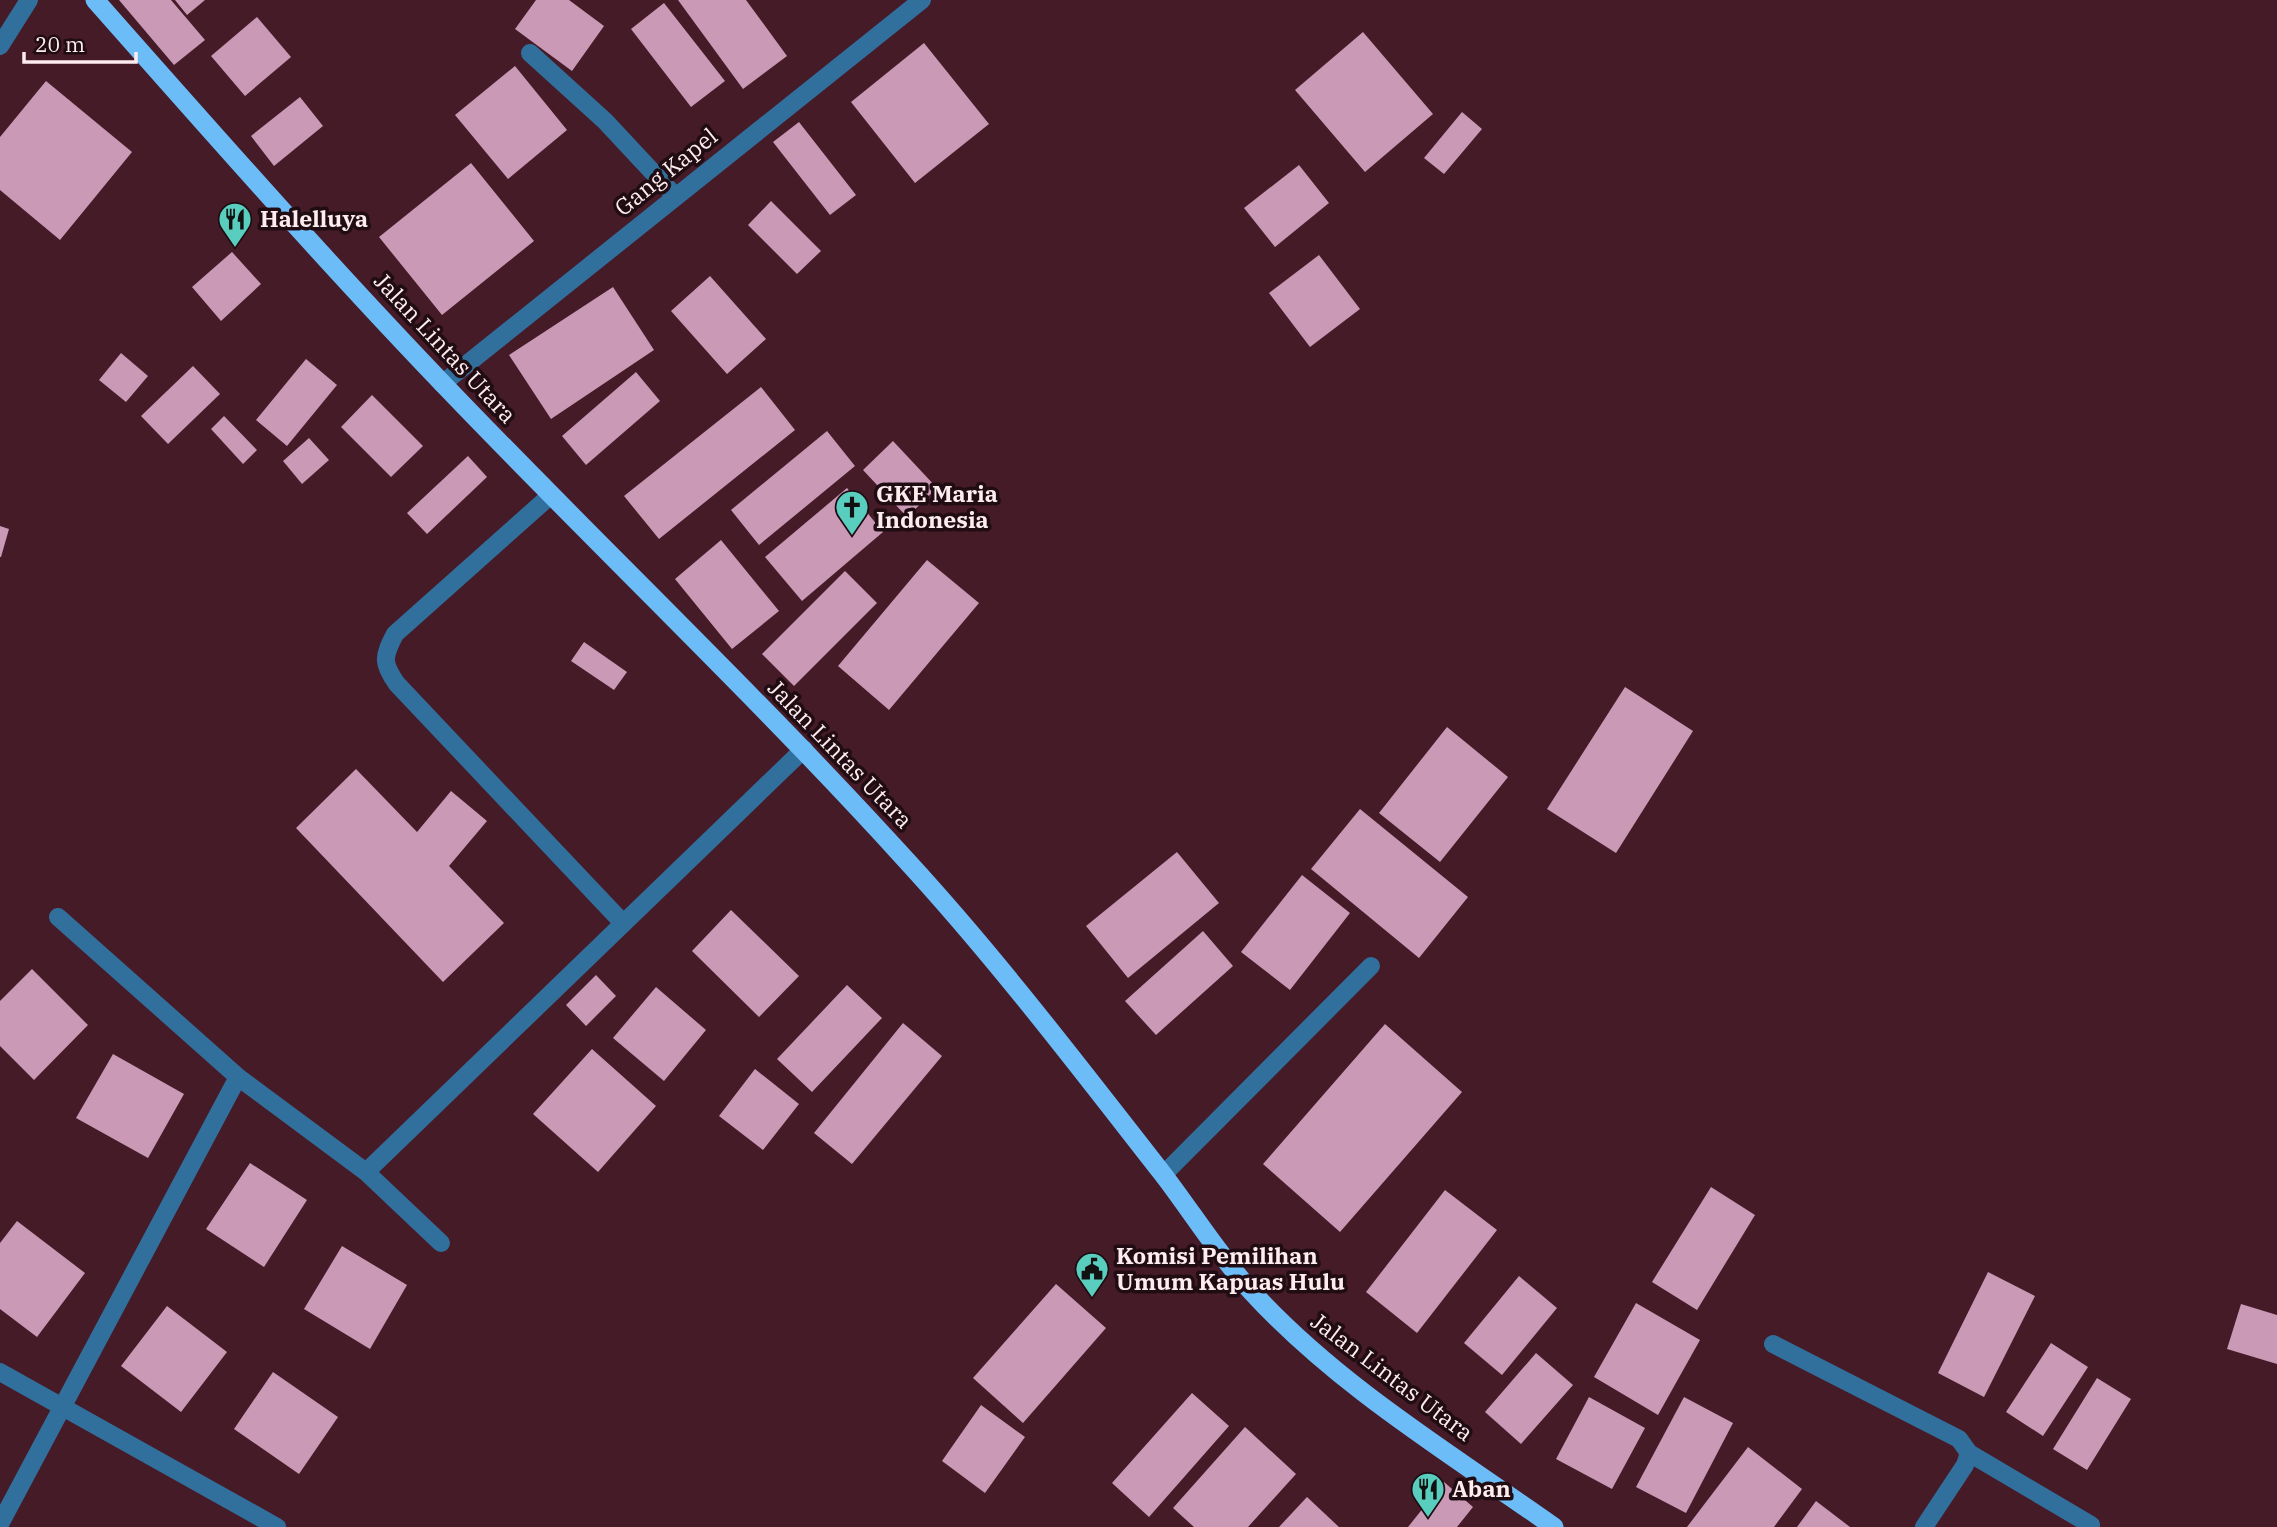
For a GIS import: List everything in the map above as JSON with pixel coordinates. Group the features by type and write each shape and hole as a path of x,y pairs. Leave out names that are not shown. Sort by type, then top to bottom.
{"highway":[{"name":"Jalan Lintas Utara","path":"96,0 218,139 442,384 804,749 982,946 1163,1175 1249,1289 1306,1345 1385,1407 1554,1527"}],"street":[{"path":"0,46 29,0"},
{"name":"Gang Kapel","path":"442,384 922,0"},
{"path":"530,53 605,121 675,196"},
{"path":"551,495 395,634 385,653 386,669 397,684 622,922"},
{"path":"366,1172 804,749"},
{"path":"58,917 238,1077 366,1172 441,1243"},
{"path":"1163,1175 1371,966"},
{"path":"0,1524 238,1077"},
{"path":"1773,1344 1959,1439 1969,1453 2091,1525"},
{"path":"0,1372 277,1527"},
{"path":"1924,1527 1965,1465 1969,1453"}],"building":[{"path":"119,0 171,0 205,40 174,65"},
{"path":"175,0 205,0 187,15"},
{"path":"536,0 569,0 604,26 572,71 515,29"},
{"path":"678,0 746,0 787,56 743,89"},
{"path":"664,3 725,81 691,107 631,29"},
{"path":"257,17 291,57 245,96 211,56"},
{"path":"1363,32 1433,114 1365,172 1295,90"},
{"path":"924,43 989,124 915,183 851,102"},
{"path":"515,66 567,130 508,179 455,115"},
{"path":"46,81 132,152 60,240 0,190 0,137"},
{"path":"300,97 323,126 274,166 251,136"},
{"path":"1462,112 1482,129 1444,174 1424,158"},
{"path":"799,122 856,195 830,215 773,142"},
{"path":"471,163 534,241 442,315 379,237"},
{"path":"1299,165 1329,203 1275,247 1244,208"},
{"path":"771,201 821,251 797,274 748,225"},
{"path":"232,252 261,284 221,321 192,287"},
{"path":"1319,255 1360,309 1310,347 1269,293"},
{"path":"710,276 766,339 727,374 671,311"},
{"path":"613,287 654,350 551,419 509,355"},
{"path":"121,353 148,376 126,402 99,380"},
{"path":"306,359 337,385 287,446 256,420"},
{"path":"193,366 220,394 168,444 141,416"},
{"path":"636,372 660,401 586,465 562,436"},
{"path":"761,387 795,430 659,539 624,496"},
{"path":"372,395 423,446 391,477 341,427"},
{"path":"224,416 257,450 243,464 211,429"},
{"path":"827,431 855,466 759,545 731,510"},
{"path":"309,438 329,460 302,484 283,461"},
{"path":"893,441 937,488 907,517 863,470"},
{"path":"468,456 487,477 427,534 407,513"},
{"path":"847,488 883,532 802,601 765,557"},
{"path":"0,526 9,529 1,557 0,557"},
{"path":"721,540 779,611 732,649 675,579"},
{"path":"927,560 979,603 889,710 838,666"},
{"path":"845,571 877,603 794,686 762,654"},
{"path":"584,642 627,672 614,690 571,661"},
{"path":"1625,687 1693,731 1616,853 1547,809"},
{"path":"1447,727 1508,777 1440,862 1379,813"},
{"path":"356,769 417,832 451,791 487,821 449,866 504,923 443,982 296,828"},
{"path":"1360,809 1468,897 1419,958 1311,869"},
{"path":"1177,852 1219,903 1128,978 1086,926"},
{"path":"1302,875 1350,913 1290,990 1241,952"},
{"path":"731,910 799,976 759,1017 692,951"},
{"path":"1203,931 1233,966 1156,1035 1125,1001"},
{"path":"32,969 88,1025 34,1080 0,1046 0,1001"},
{"path":"596,975 616,996 586,1026 566,1005"},
{"path":"847,985 882,1018 812,1092 777,1059"},
{"path":"656,987 706,1030 664,1081 613,1038"},
{"path":"903,1023 942,1056 852,1164 814,1133"},
{"path":"1385,1024 1462,1092 1340,1232 1263,1164"},
{"path":"592,1049 656,1106 598,1172 533,1114"},
{"path":"113,1054 184,1094 148,1158 76,1118"},
{"path":"755,1069 799,1104 763,1150 719,1116"},
{"path":"250,1163 307,1200 264,1267 206,1229"},
{"path":"1711,1187 1755,1215 1697,1310 1652,1282"},
{"path":"1445,1190 1497,1230 1417,1333 1366,1292"},
{"path":"17,1221 85,1273 37,1337 0,1309 0,1243"},
{"path":"342,1246 407,1285 370,1349 304,1309"},
{"path":"1988,1272 2035,1296 1984,1397 1938,1373"},
{"path":"1519,1276 1557,1308 1502,1375 1464,1343"},
{"path":"1056,1284 1106,1328 1023,1423 973,1378"},
{"path":"1636,1303 1700,1340 1658,1415 1594,1377"},
{"path":"2241,1304 2277,1315 2277,1364 2227,1349"},
{"path":"167,1306 227,1352 181,1412 121,1366"},
{"path":"2051,1343 2088,1367 2043,1436 2006,1412"},
{"path":"1536,1353 1573,1385 1521,1444 1485,1412"},
{"path":"273,1372 338,1417 299,1474 234,1429"},
{"path":"2097,1378 2131,1399 2087,1470 2053,1449"},
{"path":"1192,1393 1229,1426 1149,1517 1112,1483"},
{"path":"1589,1397 1645,1428 1612,1489 1556,1459"},
{"path":"1684,1397 1733,1423 1686,1513 1636,1487"},
{"path":"981,1405 1025,1437 985,1493 942,1461"},
{"path":"1245,1427 1296,1474 1248,1527 1194,1527 1173,1508"},
{"path":"1748,1447 1802,1489 1774,1527 1687,1527"},
{"path":"1444,1482 1473,1507 1457,1527 1408,1527"},
{"path":"1307,1497 1339,1527 1279,1527"},
{"path":"1816,1501 1850,1527 1797,1527"}],"place":[{"name":"Halelluya","path":"235,249"},
{"name":"GKE Maria Indonesia","path":"852,537"},
{"name":"Komisi Pemilihan Umum Kapuas Hulu","path":"1092,1299"},
{"name":"Aban","path":"1428,1519"}]}
